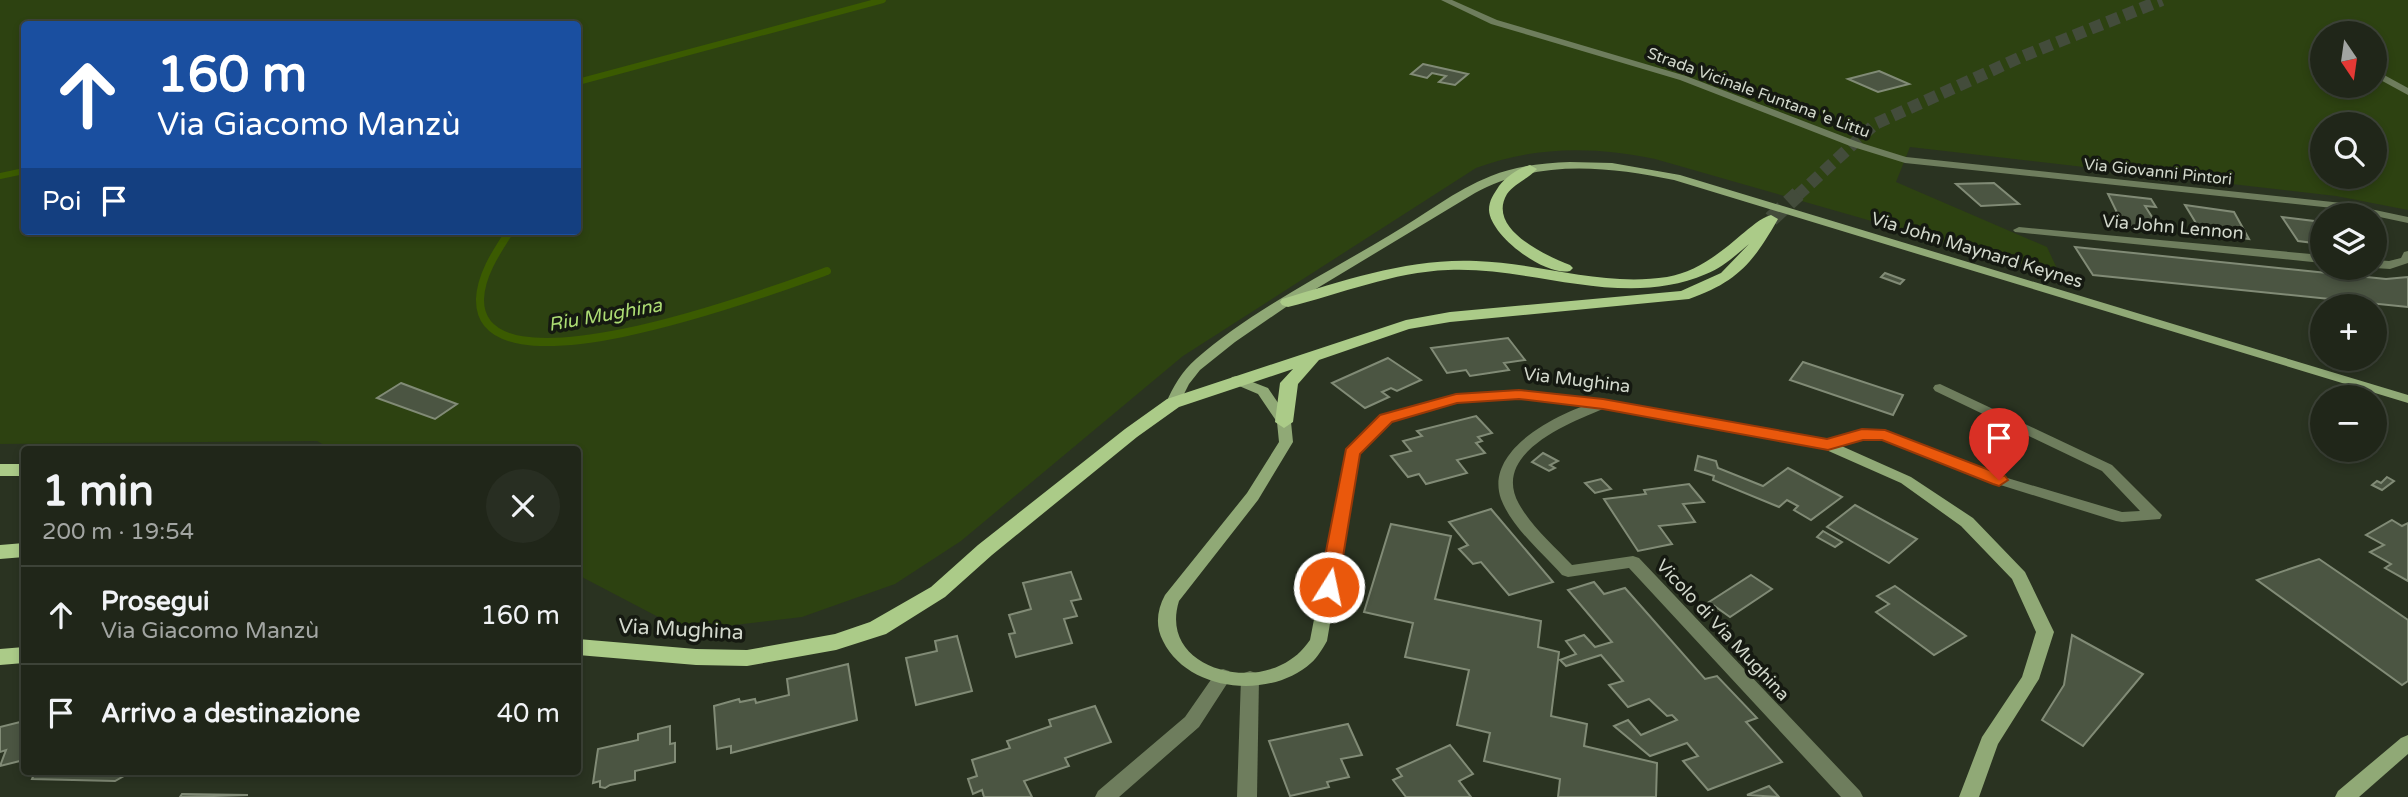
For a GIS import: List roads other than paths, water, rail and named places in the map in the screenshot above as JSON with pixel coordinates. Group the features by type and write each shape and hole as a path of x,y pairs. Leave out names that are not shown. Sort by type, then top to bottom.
{"main road":[{"path":"1530,169 1506,183 1497,200 1497,219 1511,239 1539,257 1577,272 1620,279 1665,281"},
{"name":"Via Mughina","path":"581,647 696,657 758,657 836,642 878,628 937,592 1131,433 1173,403 1406,325 1450,317 1683,296 1715,285 1737,270 1770,219 1723,258 1699,272 1665,281"},
{"path":"1288,302 1373,276 1447,265 1484,264 1602,282 1665,281"},
{"path":"1284,422 1289,383 1316,353"},
{"path":"0,470 21,470"},
{"path":"0,552 21,550"},
{"path":"0,657 21,655"}],"street":[{"name":"Strada Vicinale Funtana 'e Littu","path":"1445,0 1494,22 1683,78 1854,144 1905,160"},
{"path":"2387,80 2408,92"},
{"name":"Via Giovanni Pintori","path":"1905,160 2342,206 2408,220"},
{"name":"Via John Maynard Keynes","path":"1173,403 1182,380 1205,358 1288,302 1485,182 1530,169 1592,165 1676,177 2408,399"},
{"name":"Via John Lennon","path":"2020,230 2310,258"},
{"path":"2387,265 2406,260 2408,254"},
{"path":"1237,380 1264,391 1284,422"},
{"path":"1828,445 1862,435 1885,435 1999,480 2122,517 2154,515 2108,468 1940,388"},
{"name":"Via Mughina","path":"1284,422 1286,442 1253,496 1171,599 1166,615 1167,632 1175,648 1188,662 1207,672 1250,678 1286,671 1306,658 1318,641 1352,453 1386,419 1456,398 1519,394 1603,404 1828,445 1906,480 1967,522 2019,576 2045,632 2030,679 1989,742 1969,797"},
{"name":"Vicolo di Via Mughina","path":"1603,404 1561,422 1527,443 1506,467 1503,487 1510,503 1568,571 1633,562 1853,797"},
{"path":"1105,797 1192,722 1223,676"},
{"path":"1247,797 1250,678"},
{"path":"2345,797 2408,743"}],"waterway":[{"path":"581,81 883,0"},
{"name":"Riu Mughina","path":"0,176 21,172"},
{"name":"Riu Mughina","path":"508,235 487,272 480,299 492,328 527,341 576,340 635,330 696,315 827,271"}],"tunnel":[{"path":"1797,196 1875,124 2021,57 2162,0"},
{"path":"1771,219 1798,194"}]}
